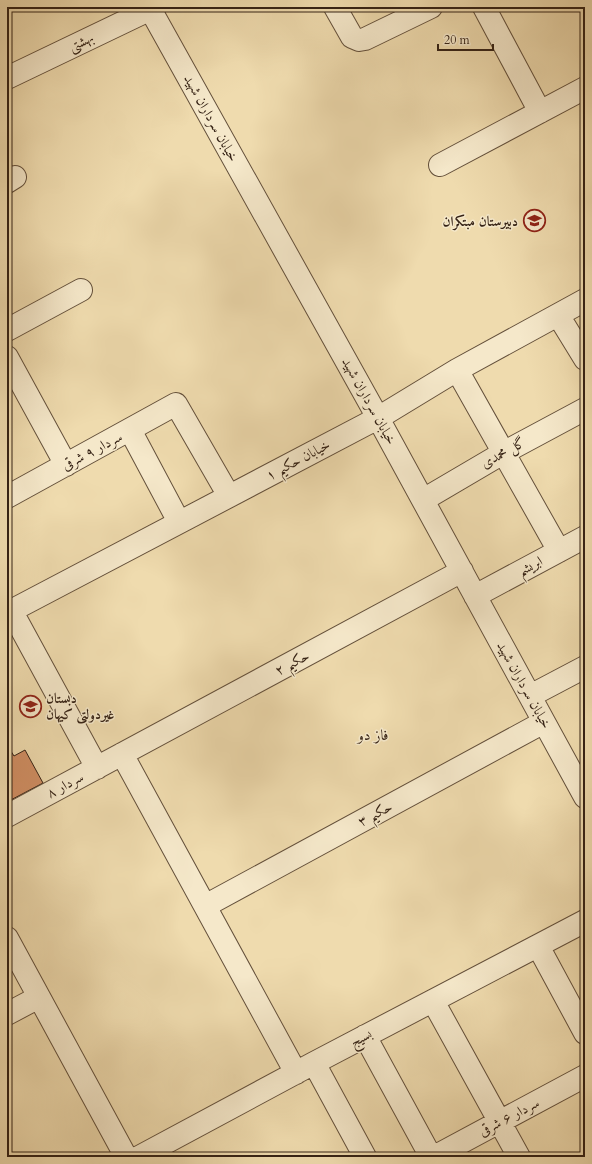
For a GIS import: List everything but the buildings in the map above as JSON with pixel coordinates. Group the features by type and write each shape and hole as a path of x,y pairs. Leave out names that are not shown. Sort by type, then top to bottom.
{"street":[{"path":"335,7 352,37 359,40 365,39 431,7"},
{"path":"484,7 540,112"},
{"name":"بهشتی","path":"7,78 152,8"},
{"name":"خیابان سرداران شهید","path":"152,8 584,795"},
{"path":"440,165 585,88"},
{"path":"7,330 81,290"},
{"name":"خیابان حکیم ۱","path":"9,611 378,418 456,370 585,300"},
{"path":"558,315 585,359"},
{"path":"7,357 66,465"},
{"path":"456,370 559,551"},
{"name":"سردار ۹ شرقی","path":"7,497 176,404 229,496"},
{"name":"گل محمدی","path":"423,500 503,453 585,409"},
{"path":"130,430 179,522"},
{"name":"ابریشم","path":"475,596 585,537"},
{"name":"حکیم ۲","path":"122,754 462,571"},
{"path":"9,611 97,768"},
{"path":"530,696 585,667"},
{"name":"حکیم ۳","path":"205,906 544,722"},
{"path":"122,754 205,906 305,1068 365,1157"},
{"name":"سردار ۸","path":"7,816 122,754"},
{"name":"بسیج","path":"139,1157 365,1036 585,922"},
{"path":"7,938 126,1157"},
{"path":"538,946 585,1033"},
{"path":"7,1014 39,997"},
{"path":"433,1001 519,1157"},
{"path":"365,1036 430,1157"},
{"name":"سردار ۶ شرقی","path":"434,1157 585,1076"}],"place":[{"name":"دبیرستان مبتکران","path":"534,221"},
{"name":"دبستان غیردولتی کیهان","path":"31,706"}],"district":[{"name":"فاز دو","path":"373,735"}]}
